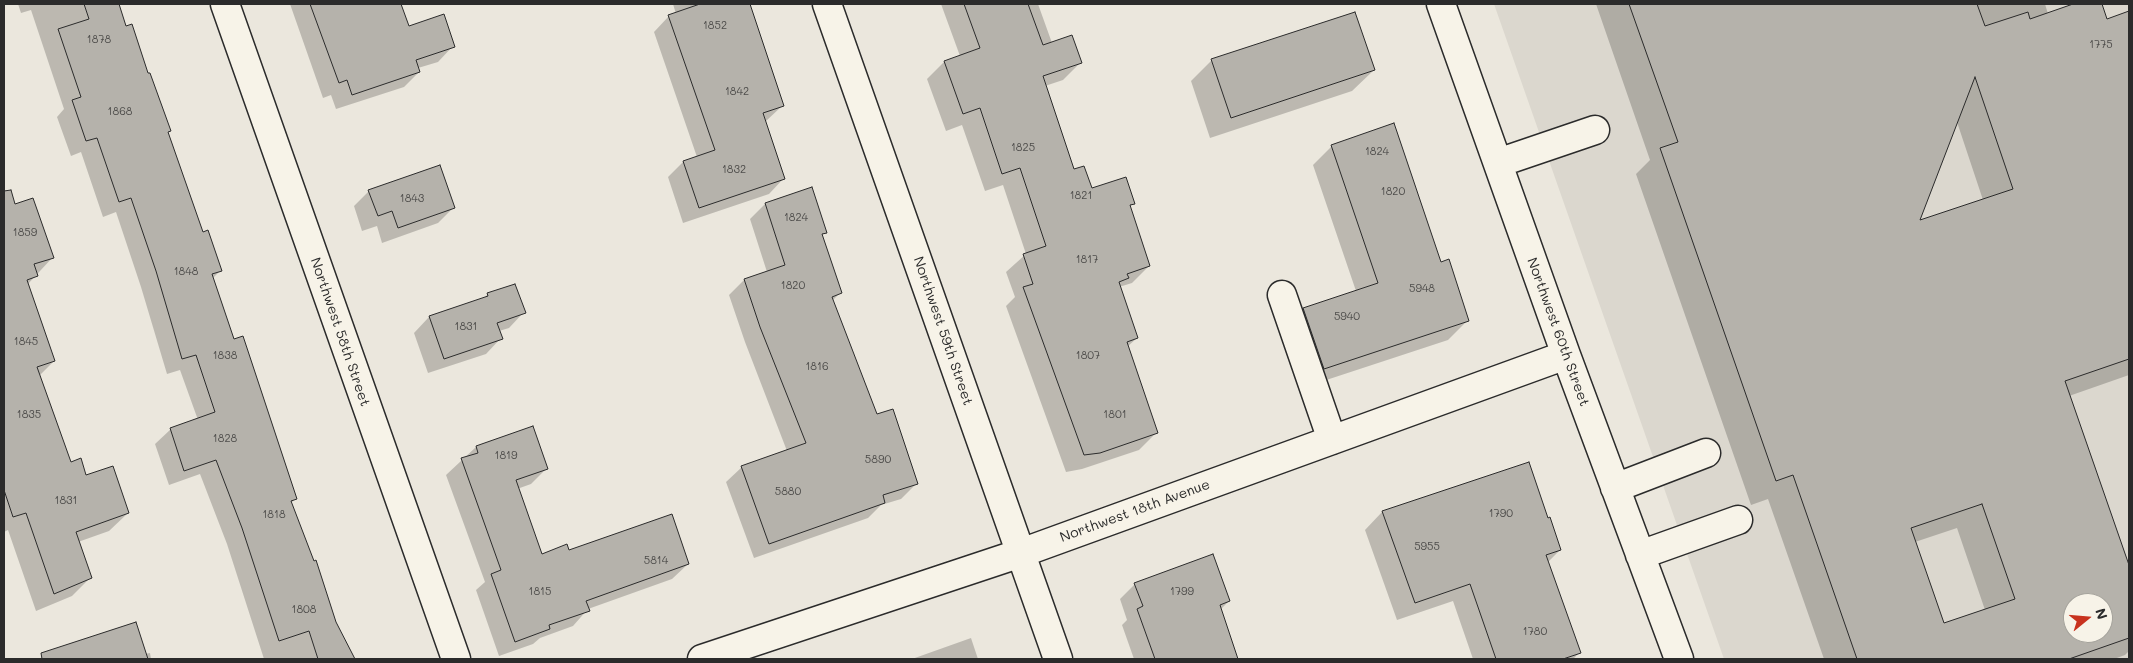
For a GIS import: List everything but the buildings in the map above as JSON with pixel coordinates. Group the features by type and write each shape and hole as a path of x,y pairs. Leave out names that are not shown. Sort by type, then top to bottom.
{"street":[{"name":"Northwest 58th Street","path":"225,4 456,659"},
{"name":"Northwest 59th Street","path":"827,4 1058,659"},
{"name":"Northwest 60th Street","path":"1441,4 1566,355 1679,659"},
{"path":"1498,163 1596,130"},
{"path":"1282,295 1332,440"},
{"name":"Northwest 18th Avenue","path":"702,659 1021,552 1566,355"},
{"path":"1615,488 1706,454"},
{"path":"1640,555 1738,520"}],"shaded area":[{"path":"1494,4 2129,4 2129,659 1724,659"}]}
